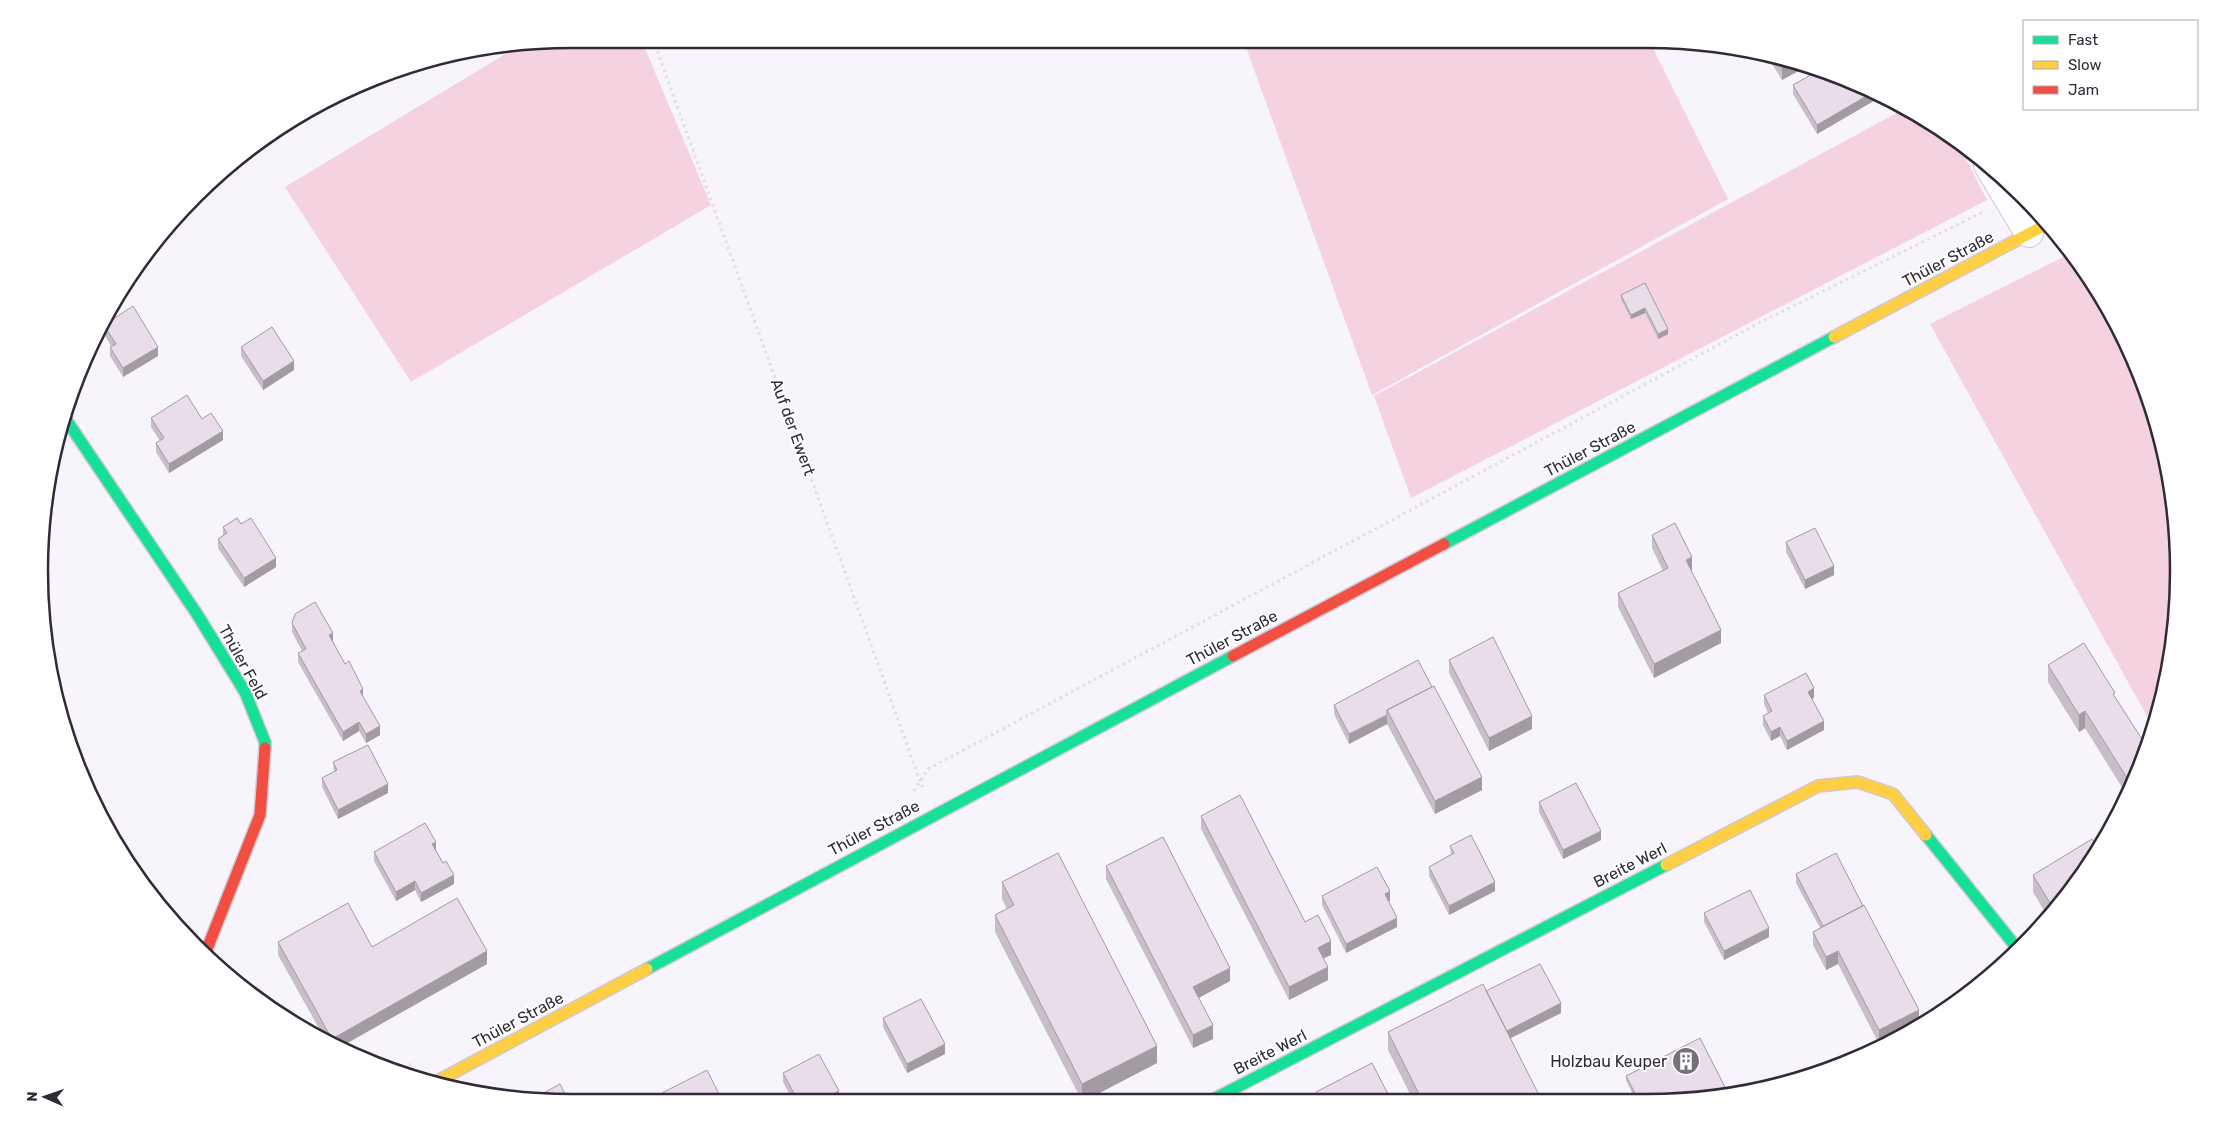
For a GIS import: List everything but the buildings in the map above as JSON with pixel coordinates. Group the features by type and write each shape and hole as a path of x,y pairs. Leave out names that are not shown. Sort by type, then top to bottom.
{"main road":[{"name":"Thüler Straße","path":"442,1078 935,814 2039,228"},
{"name":"Thüler Feld","path":"69,424 197,614 245,692 265,742 260,815 208,947"},
{"name":"Breite Werl","path":"1224,1094 1818,786 1858,782 1893,794 2014,944"}],"street":[{"path":"1999,184 2008,199 2039,228"}],"path":[{"name":"Auf der Ewert","path":"656,48 920,782 935,814"},
{"path":"910,799 928,769 1759,323 2008,199"},
{"path":"405,1068 413,1063"}],"shaded area":[{"path":"571,48 645,48 711,205 411,382 285,187 510,51"},
{"path":"1246,48 1653,48 1728,199 1372,395"},
{"path":"1899,112 1964,154 1987,200 1411,498 1374,396"},
{"path":"2065,256 2082,280 2117,339 2143,403 2153,436 2166,503 2169,537 2169,605 2166,639 2149,720 1930,324"}],"traffic: fast":[{"path":"1444,544 1834,337"},
{"path":"69,424 197,614 245,692 265,742 265,748"},
{"path":"647,969 1233,656"},
{"path":"1926,835 2014,944"},
{"path":"1224,1094 1666,865"}],"traffic: slow":[{"path":"1834,337 2042,227"},
{"path":"1666,865 1818,786 1858,782 1893,794 1926,835"},
{"path":"443,1078 647,969"}],"traffic: jam":[{"path":"1233,656 1444,544"},
{"path":"208,947 260,815 265,748"}],"place":[{"name":"Holzbau Keuper","path":"1686,1061"}]}
